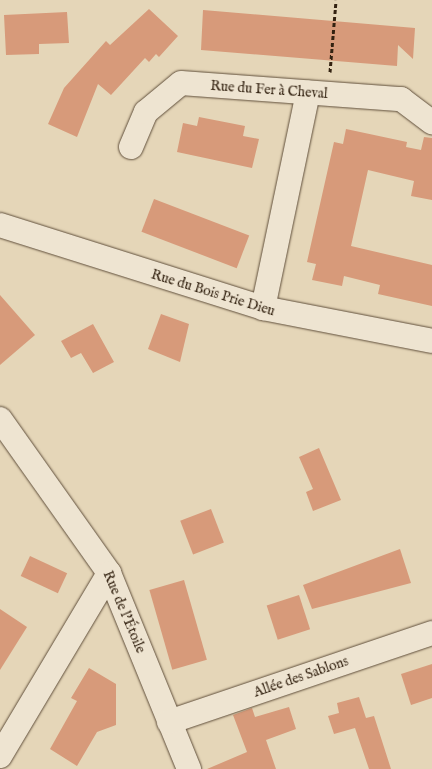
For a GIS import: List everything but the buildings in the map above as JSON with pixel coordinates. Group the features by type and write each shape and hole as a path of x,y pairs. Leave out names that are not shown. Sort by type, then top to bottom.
{"street":[{"name":"Rue du Fer à Cheval","path":"131,147 146,112 181,83 401,99 432,122"},
{"path":"263,308 319,93"},
{"name":"Rue du Bois Prie Dieu","path":"0,225 263,308 432,341"},
{"name":"Rue de l'Étoile","path":"0,419 109,573 189,769"},
{"path":"0,756 109,573"},
{"name":"Allée des Sablons","path":"169,722 432,633"}],"path":[{"path":"319,93 336,0 340,0"}]}
